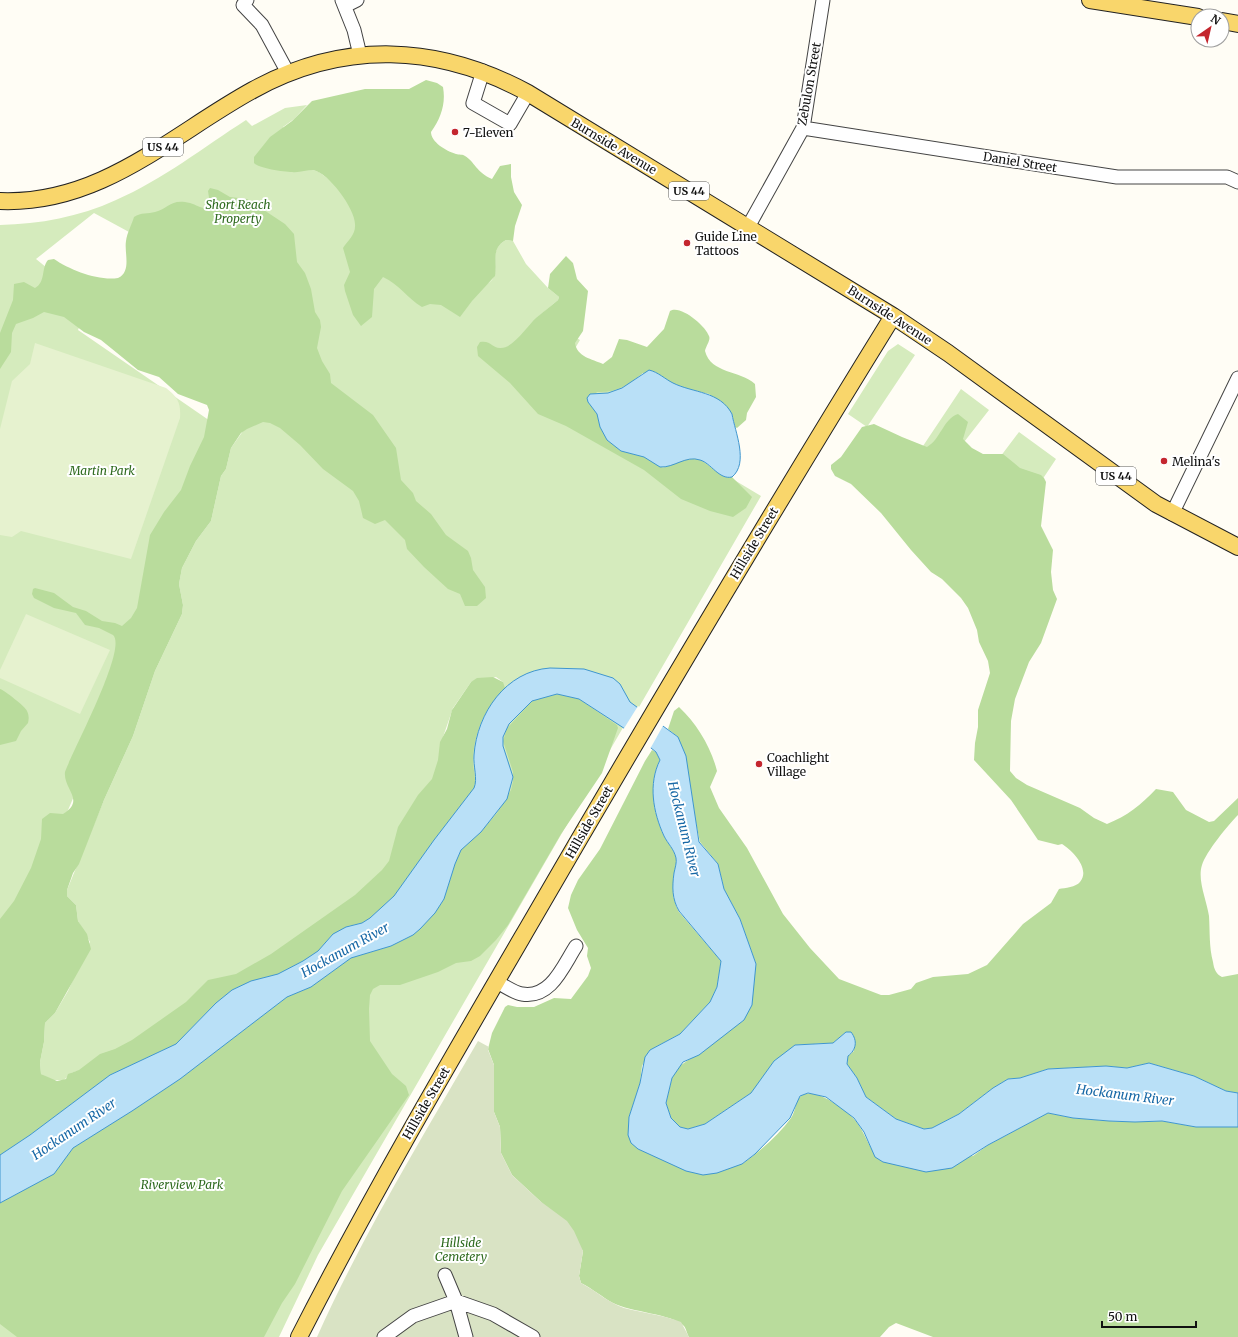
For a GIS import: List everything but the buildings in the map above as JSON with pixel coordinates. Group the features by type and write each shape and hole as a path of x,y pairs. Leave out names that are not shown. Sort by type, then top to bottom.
{"main road":[{"path":"1090,0 1190,17"},
{"name":"Burnside Avenue","path":"0,201 48,197 74,191 100,182 138,163 253,90 288,73 316,64 360,55 399,54 444,60 483,71 528,93 893,316 948,354 1145,497 1172,514 1238,547"},
{"name":"Hillside Street","path":"299,1337 352,1234 632,747 771,514 893,316"}],"street":[{"path":"247,0 243,5 262,25 288,73"},
{"path":"356,0 343,3 354,30 360,55"},
{"name":"Zebulon Street","path":"748,228 803,128 823,0"},
{"path":"483,71 473,103 510,124 528,93"},
{"name":"Daniel Street","path":"803,128 1117,177 1227,177 1238,182"},
{"path":"1172,514 1238,378"},
{"path":"496,982 522,994 543,992 552,985 576,946"},
{"path":"445,1274 456,1301 466,1337"},
{"path":"384,1337 413,1316 456,1301 493,1314 533,1337"}],"green space":[{"path":"426,80 437,83 443,87 444,93 442,111 431,132 436,143 448,151 464,155 483,174 492,179 500,166 511,164 511,177 514,192 522,205 515,226 513,241 506,240 498,247 496,251 495,276 472,301 460,317 441,305 430,304 422,307 394,283 383,277 374,289 372,317 361,326 353,315 344,285 350,272 343,248 353,234 355,228 354,217 346,201 333,184 313,170 295,172 266,168 256,165 254,163 254,157 270,137 292,121 312,101 365,89 409,89"},
{"path":"307,105 294,119 283,127 313,170 319,172 471,287 486,285 492,279 496,268 496,250 506,240 513,241 526,264 548,288 559,297 558,300 539,316 580,340 551,389 630,370 659,435 761,496 635,714 632,712 318,1255 279,1337 0,1337 0,1143 77,1071 71,1073 64,1080 52,1080 41,1074 40,1062 44,1042 45,1023 55,1013 68,991 90,942 78,921 76,905 67,896 67,890 104,800 133,736 155,671 182,614 183,605 179,584 182,568 196,541 211,521 221,476 226,469 231,448 243,431 282,315 94,213 36,259 85,299 85,313 78,330 229,434 0,969 0,225 45,221 74,215 102,206 150,183 246,120 252,126 285,108","holes":["496,677 503,682 443,737 453,708 471,682"]},
{"name":"Short Reach Property","path":"210,188 218,190 230,197 247,199 285,224 294,234 297,262 305,273 311,289 315,312 320,320 321,327 317,348 322,361 330,374 331,383 373,415 396,448 401,480 413,493 416,501 431,514 446,535 468,551 473,570 485,587 486,598 477,606 465,606 460,594 448,589 424,567 407,549 405,540 385,520 375,524 363,518 359,501 353,491 323,469 300,445 280,428 270,423 263,422 241,433 231,448 226,469 221,476 211,521 196,541 182,568 179,584 183,605 182,614 155,671 133,736 104,800 79,864 73,873 67,890 67,896 76,905 78,921 87,934 91,949 55,1013 45,1023 44,1042 40,1062 41,1074 57,1081 66,1079 68,1074 79,1070 100,1054 115,1049 132,1040 186,1002 208,980 236,974 271,954 355,895 382,870 389,861 398,827 418,795 432,779 438,760 440,742 447,729 452,710 471,682 477,678 493,677 503,682 505,688 486,712 478,730 473,761 475,778 474,788 394,896 370,918 362,923 348,926 330,937 318,951 303,961 278,974 251,981 232,990 216,1003 176,1044 110,1075 30,1135 0,1155 0,919 14,901 31,868 41,839 42,819 50,813 63,814 70,809 73,804 72,794 65,778 65,772 106,679 113,659 116,644 113,635 99,628 85,625 76,613 54,608 34,598 32,594 33,589 35,588 54,593 73,607 86,611 102,621 115,623 122,626 131,618 137,608 150,535 164,512 181,490 190,466 204,437 209,410 207,405 178,394 159,377 138,370 101,340 84,332 64,317 44,312 16,324 12,333 11,352 0,369 0,333 13,300 14,284 24,282 35,288 41,282 48,260 54,259 84,274 102,278 118,278 125,271 127,235 134,217 137,215 155,212 178,202 190,203 208,208 210,204 208,191"},
{"path":"566,256 573,263 577,279 588,291 583,331 575,343 576,348 582,354 603,364 612,357 619,339 627,340 647,347 664,329 670,311 680,311 692,317 707,332 709,339 705,351 713,364 742,376 755,384 756,397 747,413 746,420 737,428 735,427 732,414 709,394 687,389 643,373 633,381 616,390 597,392 588,402 597,414 600,427 607,440 621,451 644,457 663,468 684,460 701,460 721,475 732,477 752,497 746,508 733,517 710,511 681,499 644,470 566,426 538,414 510,383 478,356 477,347 480,342 487,342 497,348 510,345 536,318 558,300 559,297 548,288 550,274"},
{"name":"Martin Park","path":"35,343 166,388 176,397 178,401 180,418 131,559 21,531 12,537 0,535 0,429 12,381 30,364"},
{"path":"898,344 915,355 867,427 848,414 888,351"},
{"path":"961,389 989,410 936,478 913,461"},
{"path":"958,414 968,422 963,439 972,448 983,454 1003,454 1020,468 1041,475 1046,482 1041,526 1053,550 1051,572 1053,590 1057,599 1041,643 1029,662 1015,699 1011,721 1010,771 1016,778 1027,785 1080,808 1094,818 1107,824 1133,810 1156,789 1173,792 1186,810 1209,822 1214,821 1238,798 1238,815 1223,832 1208,853 1202,865 1201,877 1209,916 1213,965 1217,973 1222,977 1238,974 1238,1093 1226,1091 1194,1076 1149,1063 1127,1068 1105,1066 1048,1069 1020,1078 1008,1079 993,1088 959,1114 932,1128 924,1129 896,1119 866,1097 857,1078 847,1064 848,1056 854,1051 846,1032 833,1043 795,1045 751,1093 705,1124 688,1129 680,1127 671,1118 666,1103 672,1078 677,1068 744,1020 756,964 740,919 724,889 718,864 700,842 678,737 668,729 674,711 679,707 697,728 711,753 717,771 710,787 719,808 747,848 783,914 810,948 839,979 881,995 889,995 911,989 916,983 933,977 968,974 987,965 1023,924 1051,903 1059,889 1076,885 1083,877 1082,866 1075,855 1062,844 1058,845 1038,840 1011,800 974,760 978,727 978,710 990,673 988,661 979,642 977,630 968,608 961,598 942,579 931,572 881,513 851,484 835,476 831,469 831,465 841,457 862,427 874,424 927,447 936,439 949,420"},
{"path":"1019,432 1056,459 984,567 939,538"},
{"path":"26,614 110,650 80,714 0,678 0,670"},
{"path":"0,689 10,695 26,709 29,718 28,723 21,731 16,741 0,745"},
{"name":"Riverview Park","path":"557,694 579,699 617,725 618,728 602,773 561,834 508,925 480,956 471,961 456,963 438,972 400,985 380,985 373,989 370,995 369,1009 370,1041 392,1074 406,1086 409,1095 342,1191 295,1284 282,1303 264,1337 17,1337 0,1324 0,1203 54,1174 73,1148 180,1079 287,997 311,987 351,958 391,946 413,935 420,929 435,913 444,899 461,850 481,832 497,813 511,790 513,772 503,741 507,728 532,701"},
{"path":"652,750 656,752 660,760 656,769 653,788 655,808 660,827 674,852 676,860 673,883 675,902 679,912 721,961 717,987 710,1002 680,1034 650,1050 642,1066 640,1083 629,1117 638,1149 646,1152 742,1164 775,1137 793,1115 799,1098 807,1094 821,1096 837,1105 850,1115 862,1130 874,1153 883,1162 973,1156 988,1145 1048,1113 1073,1118 1109,1121 1162,1121 1196,1127 1238,1127 1238,1337 933,1337 896,1323 889,1327 880,1337 689,1337 685,1327 678,1322 661,1316 620,1306 609,1301 581,1283 579,1276 583,1251 540,1201 512,1175 501,1153 500,1127 494,1112 494,1065 488,1049 492,1033 505,1007 508,1005 517,1007 534,1007 554,998 571,999 588,976 591,968 587,956 588,948 577,930 568,908 571,895 578,880 600,849"},
{"name":"Hillside Cemetery","path":"478,1041 489,1047 488,1050 494,1065 494,1112 500,1127 501,1153 512,1175 540,1201 567,1221 574,1231 583,1251 579,1276 581,1283 613,1303 624,1308 681,1322 689,1337 317,1337 373,1224"}],"water":[{"path":"649,370 681,386 713,397 727,406 732,414 740,447 740,464 732,477 723,476 708,464 695,459 685,460 670,466 660,467 644,457 621,451 607,440 600,427 597,414 588,402 587,398 590,394 608,393 622,388"},
{"name":"Hockanum River","path":"550,668 584,669 613,678 620,684 630,702 678,737 686,756 699,842 718,864 724,889 740,919 756,964 752,1005 744,1020 699,1055 683,1062 672,1078 666,1103 671,1118 680,1127 688,1129 705,1124 751,1093 774,1061 795,1045 833,1043 846,1032 851,1032 855,1039 855,1045 853,1051 848,1056 847,1064 857,1078 866,1097 896,1119 924,1129 932,1128 959,1114 993,1088 1008,1079 1020,1078 1048,1069 1106,1066 1127,1068 1149,1063 1194,1076 1226,1091 1238,1093 1238,1127 1196,1127 1162,1121 1109,1121 1073,1118 1048,1113 988,1145 952,1168 926,1172 883,1162 875,1157 864,1132 854,1118 826,1097 808,1093 800,1096 790,1118 755,1154 742,1164 717,1173 703,1175 686,1171 638,1149 631,1143 628,1135 629,1117 640,1083 645,1057 650,1050 680,1034 710,1002 717,987 721,961 679,911 675,902 673,883 676,858 660,827 653,798 654,779 660,760 656,752 636,736 579,699 557,694 532,701 509,724 503,737 503,746 513,777 507,799 481,832 461,850 444,899 435,913 420,929 413,935 391,946 351,958 311,987 287,997 180,1079 73,1148 54,1174 0,1203 0,1155 30,1135 110,1075 176,1044 216,1003 232,990 251,981 278,974 303,961 318,951 333,934 346,927 362,923 370,918 394,896 474,788 476,781 474,755 476,739 488,710 507,686 520,677 534,671"}],"pier":[{"path":"638,706 664,724 650,749 623,730"}],"place":[{"name":"7-Eleven","path":"455,132"},
{"name":"Guide Line Tattoos","path":"687,243"},
{"name":"Melina's","path":"1164,461"},
{"name":"Coachlight Village","path":"759,764"}]}
